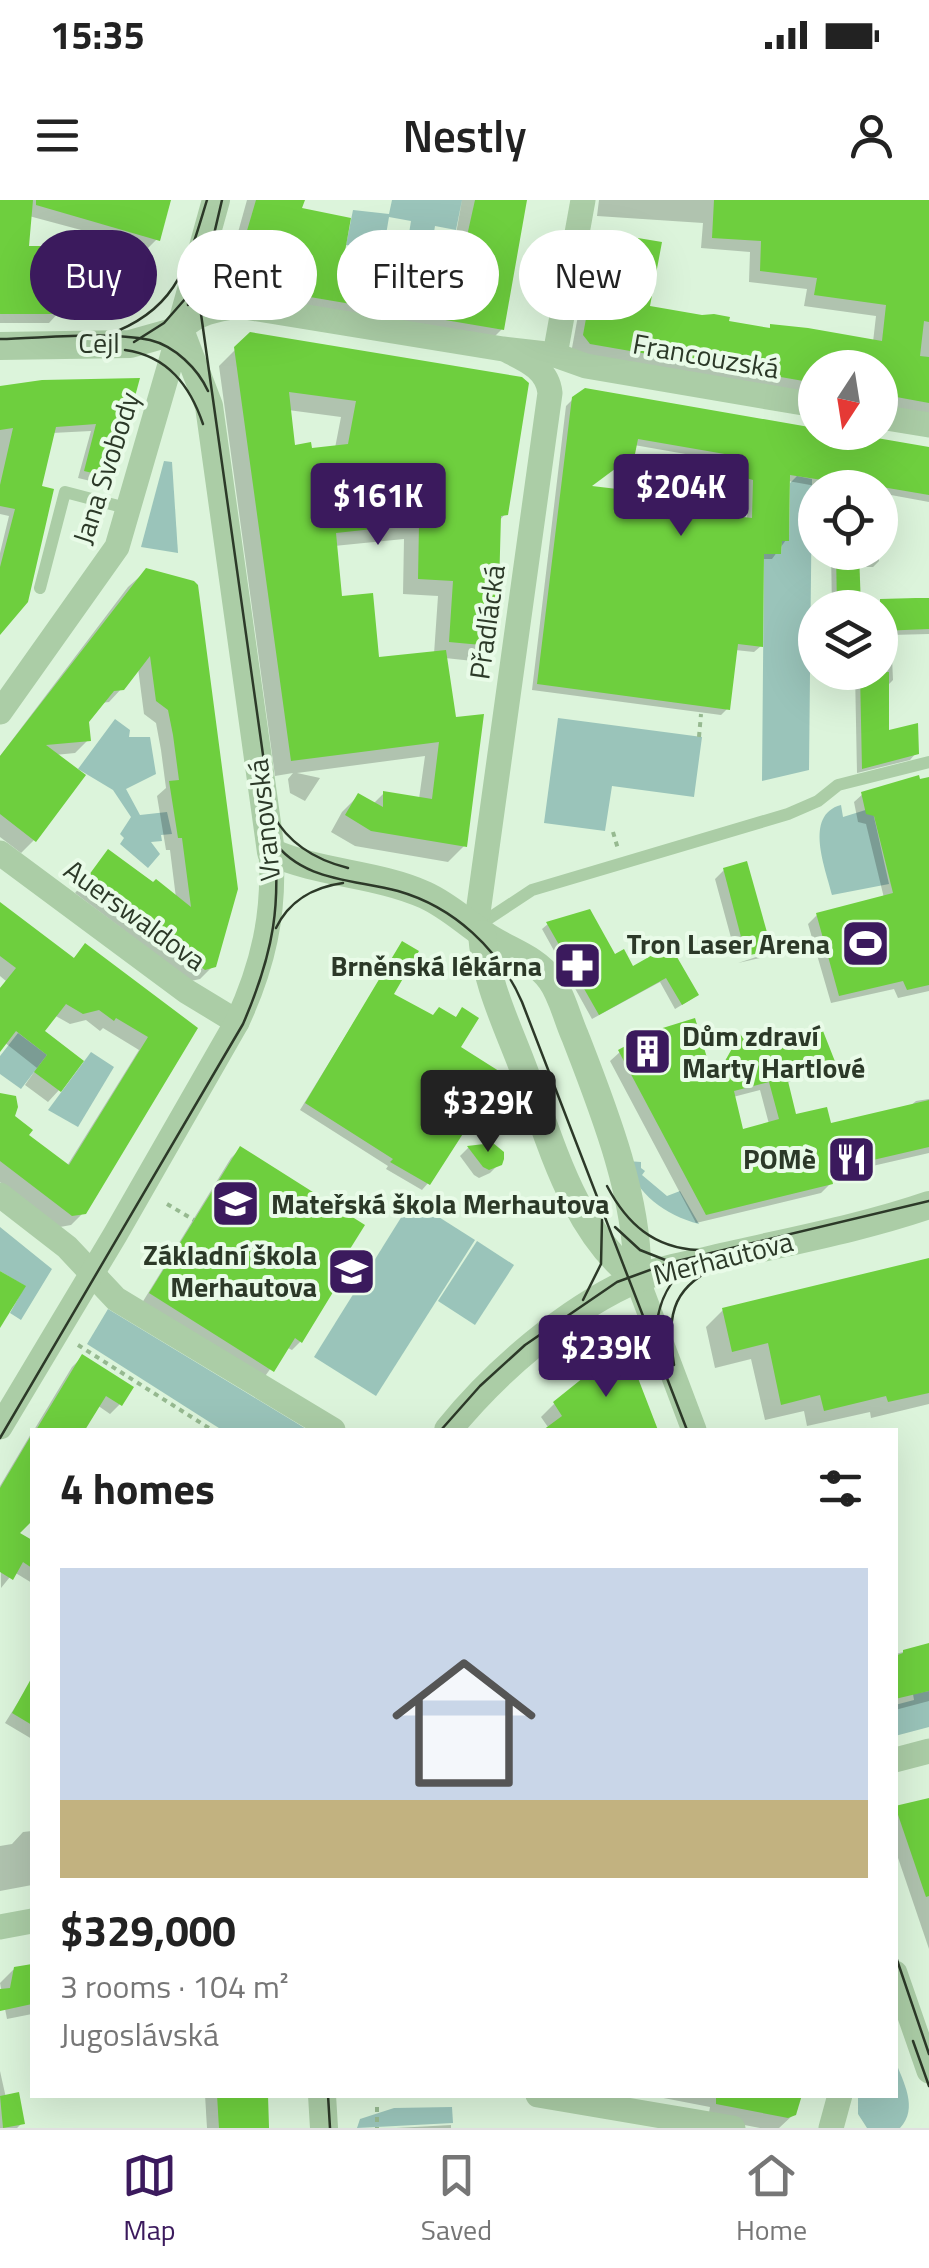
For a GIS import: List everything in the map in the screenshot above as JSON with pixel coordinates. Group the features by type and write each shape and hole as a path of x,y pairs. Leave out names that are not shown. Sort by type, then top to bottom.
{"street":[{"path":"180,330 216,200"},
{"path":"555,354 584,200"},
{"name":"Francouzská","path":"180,330 201,314 239,306 502,349 555,354 586,366 798,403"},
{"name":"Cejl","path":"0,346 130,344 180,330"},
{"name":"Jana Svobody","path":"0,712 111,558 130,510 180,330"},
{"name":"Vranovská","path":"0,1427 238,1022 260,968 267,937 272,898 271,852 209,406 180,330"},
{"name":"Přadlácká","path":"479,930 550,393 550,386 537,368 502,349"},
{"path":"898,420 929,425"},
{"path":"271,852 324,870 403,886 440,902 527,958 553,982 594,1085 616,1155 632,1224 637,1279 693,1428"},
{"name":"Auerswaldova","path":"0,853 186,991 238,1022"},
{"path":"479,930 494,992 563,1173 603,1246 637,1279"},
{"path":"0,1195 67,1247 116,1299 330,1428"},
{"name":"Merhautova","path":"450,1428 484,1390 541,1340 603,1296 637,1279 929,1206"},
{"path":"898,1759 929,1752"},
{"path":"0,1927 30,1921"},
{"path":"898,1981 929,2071"},
{"path":"322,2098 324,2128"},
{"path":"556,2098 733,2128"},
{"path":"831,2128 839,2098"}],"lane":[{"path":"40,588 65,492 130,510"},
{"path":"479,930 532,890 788,814 818,801 838,785 929,762"}],"path":[{"path":"698,736 701,714"},
{"path":"167,1204 194,1220"},
{"path":"78,1346 209,1428"},
{"path":"377,2107 378,2128"}],"shaded area":[{"path":"392,200 462,200 456,230 435,226 434,230 410,230 411,221 389,217 387,230 349,230 353,210 389,214"},
{"path":"164,461 172,462 178,553 141,547"},
{"path":"798,476 798,570 811,570 811,590 798,590 798,690 810,690 809,770 762,781 764,554 781,554 782,541 789,541 790,483"},
{"path":"558,718 702,737 694,797 612,786 605,831 544,823"},
{"path":"115,719 130,730 129,737 150,737 156,774 126,789 140,815 167,812 172,834 151,842 160,854 148,868 120,844 124,838 120,834 131,817 113,790 78,769"},
{"path":"841,805 843,817 872,808 889,884 832,895 822,858 820,831 829,811"},
{"path":"18,1033 47,1055 21,1089 0,1074 0,1056"},
{"path":"91,1052 114,1067 78,1127 48,1110"},
{"path":"627,1161 641,1162 645,1171 642,1175 667,1196 680,1191 699,1224 654,1202 637,1184"},
{"path":"412,1200 475,1240 376,1396 314,1357"},
{"path":"0,1227 52,1269 21,1320 10,1313 25,1286 0,1271"},
{"path":"477,1241 514,1265 475,1325 438,1301"},
{"path":"108,1309 305,1428 219,1428 87,1344"},
{"path":"929,1691 929,1727 898,1735 898,1704 914,1700 913,1694"},
{"path":"898,2068 909,2103 900,2128 867,2128 858,2114 858,2098 898,2098"},
{"path":"452,2107 453,2123 357,2128 360,2119 394,2108"}],"building":[{"path":"0,200 33,200 30,314 0,314"},
{"path":"36,200 171,200 160,241 157,230 122,230 36,205"},
{"path":"256,200 305,200 302,208 351,218 349,230 337,230 337,302 317,298 317,230 247,230"},
{"path":"475,200 527,200 504,330 445,320 499,320 499,230 468,230"},
{"path":"714,200 929,200 929,322 924,321 920,356 929,357 929,403 898,397 898,350 798,350 798,380 590,344 583,335 586,320 657,320 657,307 714,314 730,317 729,321 770,328 770,324 808,328 882,341 886,305 814,295 817,278 760,271 761,241 712,238"},
{"path":"657,241 662,242 657,269"},
{"path":"250,332 522,377 529,383 508,515 501,516 492,646 449,642 453,581 418,579 419,524 336,533 342,596 373,593 379,657 446,650 456,717 484,714 467,847 371,831 345,815 358,793 383,807 383,791 432,799 439,742 291,761 234,347","holes":["289,392 356,401 348,444 312,448 311,442 295,445"]},
{"path":"140,378 113,478 84,471 96,424 56,427 42,486 54,489 28,602 0,635 0,567 15,509 0,506 0,485 13,428 0,430 0,386 42,380"},
{"path":"585,388 798,425 798,450 898,450 898,442 929,447 929,495 898,490 898,470 798,470 798,476 790,475 789,541 782,541 781,554 764,554 763,647 738,644 730,710 537,684 572,397","holes":["638,439 742,457 739,476 753,480 752,518 674,509 676,496 592,486 635,454"]},
{"path":"146,568 198,585 238,889 216,967 205,970 86,879 108,849 191,907 182,838 178,838 169,781 179,780 173,735 168,710 156,701 150,656 124,690 114,691 89,722 91,741 46,745 86,775 36,842 0,814 0,756"},
{"path":"836,570 860,570 860,590 837,590"},
{"path":"929,598 929,629 898,630 898,599"},
{"path":"860,690 889,690 889,730 918,723 919,754 862,769"},
{"path":"919,775 920,779 929,777 929,985 907,990 903,981 839,996 816,913 893,893 874,816 866,814 861,792"},
{"path":"747,861 772,950 746,956 723,868"},
{"path":"0,902 74,958 85,943 198,1028 86,1214 72,1216 0,1161 0,1093 16,1096 15,1116 33,1130 29,1135 69,1165 148,1037 99,1010 83,1014 66,1004 45,1031 84,1061 61,1092 34,1072 47,1055 16,1031 0,1052 0,988 16,968 0,956"},
{"path":"590,909 615,954 624,949 633,966 670,945 699,995 682,1005 666,978 599,1015 546,922"},
{"path":"402,941 419,951 394,994 433,1015 439,1007 456,1017 462,1007 479,1018 461,1047 502,1073 430,1185 305,1103"},
{"path":"695,1018 714,1081 740,1034 752,1049 823,1031 836,1064 787,1077 796,1114 827,1107 831,1123 929,1100 929,1147 830,1170 833,1184 706,1215 618,1050 653,1031","holes":["769,1082 779,1119 743,1129 734,1091"]},
{"path":"493,1143 504,1152 504,1159 502,1165 489,1170 467,1146"},
{"path":"240,1146 365,1225 345,1257 352,1261 302,1343 295,1338 274,1372 149,1293"},
{"path":"929,1258 929,1393 888,1402 886,1396 824,1411 820,1395 781,1405 768,1343 732,1352 722,1308"},
{"path":"0,1271 26,1286 0,1328"},
{"path":"623,1352 631,1360 657,1428 546,1428 562,1416 553,1402 614,1353"},
{"path":"82,1354 134,1387 122,1406 106,1396 86,1428 37,1428"},
{"path":"30,1437 30,1523 20,1533 30,1539 30,1567 23,1562 13,1580 0,1572 0,1488"},
{"path":"929,1643 929,1691 898,1698 898,1655"},
{"path":"30,1681 30,1724 12,1713"},
{"path":"929,1798 926,1897 898,1815 898,1805"},
{"path":"30,1964 30,2004 0,2011 0,1989 10,1988 14,1967"},
{"path":"19,2092 25,2124 3,2128 0,2096"},
{"path":"217,2098 268,2098 269,2128 219,2128"},
{"path":"716,2098 801,2098 796,2115 788,2118 716,2104"}],"tram line":[{"path":"107,335 131,325 165,298 185,265 207,200"},
{"path":"0,1438 243,1024 262,974 273,927 273,826 201,314 201,290 222,200"},
{"path":"134,342 164,323 177,308"},
{"path":"0,339 95,335 150,340 185,360 208,391"},
{"path":"125,350 154,359 175,375 203,424"},
{"path":"273,815 304,849 348,868"},
{"path":"272,839 298,864 313,871 398,891 438,908 472,933 501,965 522,1002 686,1428"},
{"path":"276,928 303,897 343,883"},
{"path":"607,1186 623,1212 644,1232 668,1244 698,1250"},
{"path":"443,1428 480,1386 525,1345 617,1282 669,1263 929,1201"},
{"path":"583,1300 601,1264 602,1220"},
{"path":"615,1227 640,1250 673,1263"},
{"path":"656,1334 666,1292 696,1260"},
{"path":"674,1365 671,1329 677,1302 694,1280 726,1262"},
{"path":"898,1963 929,2054"},
{"path":"913,2041 929,2086"},
{"path":"328,2098 330,2128"}],"place":[{"name":"Tron Laser Arena","path":"865,944"},
{"name":"Brněnská lékárna","path":"577,966"},
{"name":"Dům zdraví Marty Hartlové","path":"647,1052"},
{"name":"POMè","path":"851,1159"},
{"name":"Mateřská škola Merhautova","path":"236,1204"},
{"name":"Základní škola Merhautova","path":"352,1271"}]}
